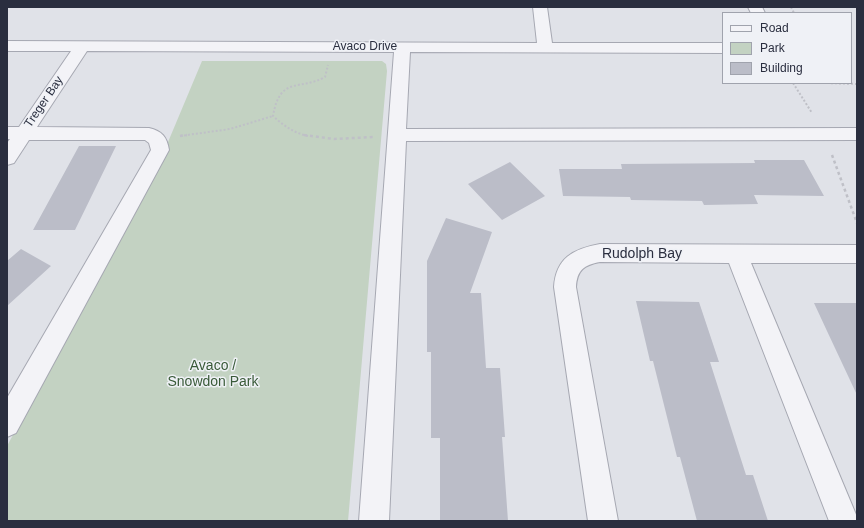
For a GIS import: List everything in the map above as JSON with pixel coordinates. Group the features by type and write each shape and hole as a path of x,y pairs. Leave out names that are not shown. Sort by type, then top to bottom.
{"street":[{"path":"540,7 545,47"},
{"name":"Avaco Drive","path":"7,46 722,48"},
{"name":"Treger Bay","path":"7,158 15,133 82,47"},
{"path":"374,521 402,47"},
{"path":"7,424 160,150 158,140 154,136 143,133 15,133"},
{"path":"396,135 857,134"},
{"name":"Rudolph Bay","path":"603,521 565,287 565,278 573,263 582,258 600,253 857,254"},
{"path":"737,254 844,521"}],"path":[{"path":"273,116 277,98 287,90 298,84 319,81 325,77 331,47"},
{"path":"794,84 813,115"},
{"path":"273,116 287,130 310,136 337,139 396,135"},
{"path":"158,140 230,129 273,116"},
{"path":"830,149 857,223"}],"green space":[{"name":"Avaco / Snowdon Park","path":"202,61 382,61 386,64 387,71 348,521 7,521 7,446 142,198 163,154"}],"building":[{"path":"79,146 116,146 75,230 33,230"},
{"path":"754,160 804,160 824,196 754,195 758,204 704,205 702,201 631,200 630,197 563,196 559,169 622,169 621,164 755,163"},
{"path":"510,162 545,196 502,220 468,184"},
{"path":"446,218 492,232 470,293 481,293 486,368 500,368 505,437 502,437 508,521 440,521 440,438 431,438 431,352 427,352 427,261"},
{"path":"21,249 51,266 7,306 7,261"},
{"path":"636,301 699,302 719,362 710,362 746,475 753,475 768,521 697,521 680,457 677,457 653,361 650,361"},
{"path":"814,303 857,303 857,395 827,331"}]}
